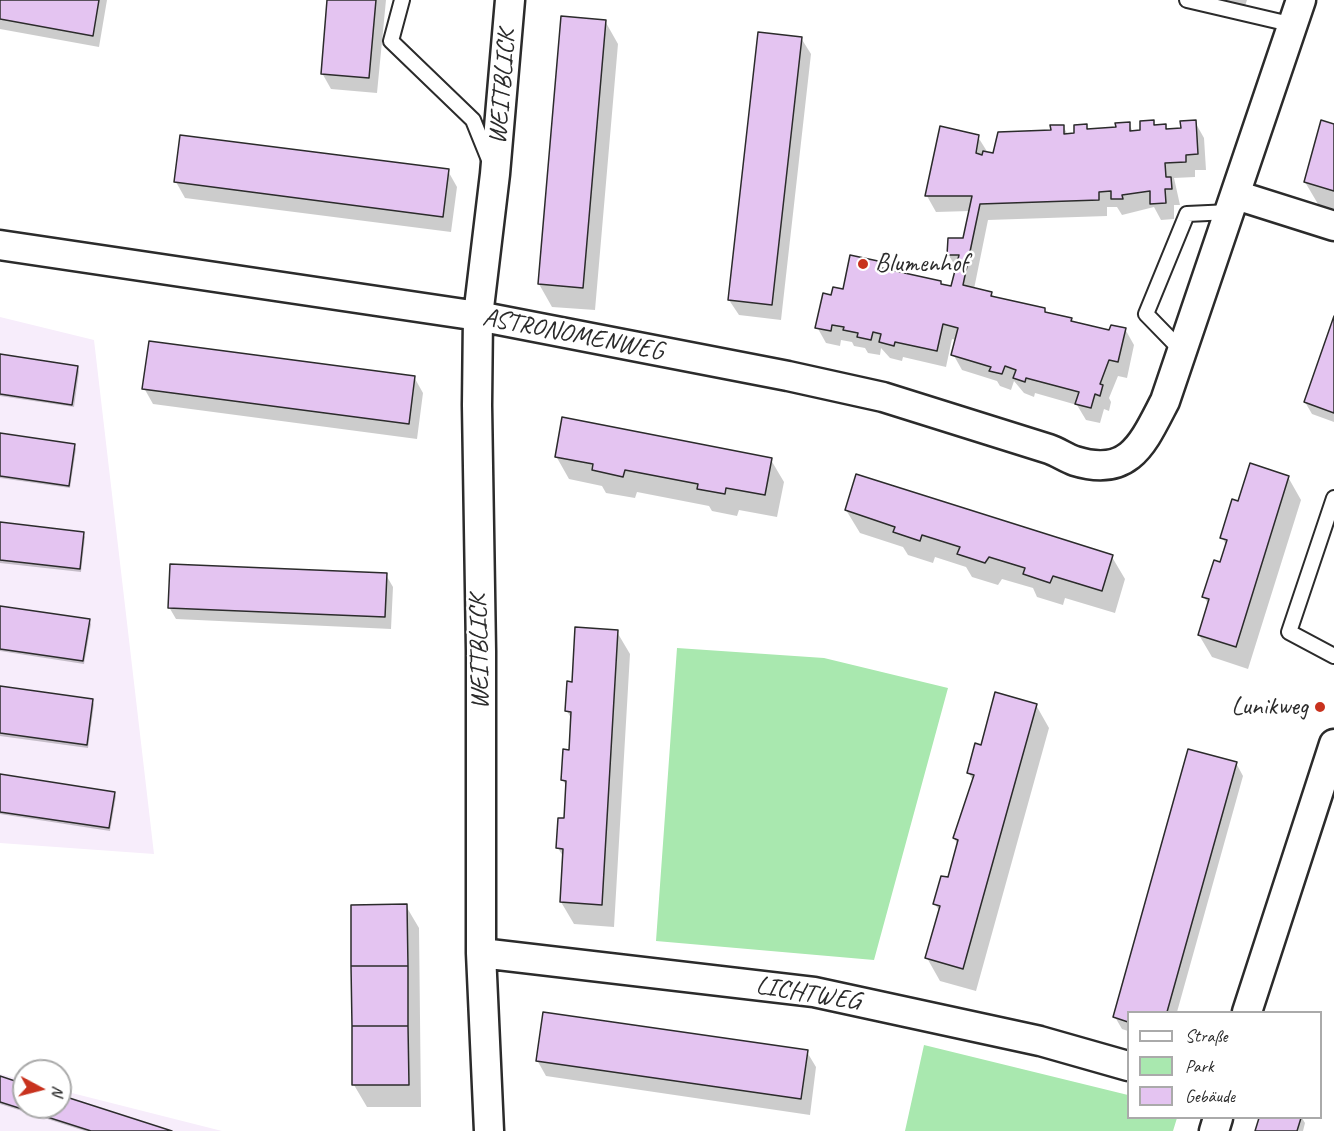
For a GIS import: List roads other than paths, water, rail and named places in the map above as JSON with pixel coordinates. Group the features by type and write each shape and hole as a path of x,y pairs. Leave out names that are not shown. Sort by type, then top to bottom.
{"street":[{"name":"WEITBLICK","path":"489,1131 481,953 478,316 495,174 510,0"},
{"path":"1182,351 1297,12"},
{"path":"1233,204 1334,226"},
{"name":"ASTRONOMENWEG","path":"0,245 478,316 788,376 883,398 1049,449 1072,460 1098,466 1113,465 1133,454 1144,442 1165,401 1182,351"},
{"path":"1247,1011 1334,744"},
{"name":"LICHTWEG","path":"481,953 814,992 1040,1041 1127,1066"}],"lane":[{"name":"WEITBLICK","path":"402,0 391,41 473,120 495,174"},
{"path":"1187,0 1297,12"},
{"path":"1182,351 1146,314 1187,214 1233,204"},
{"path":"1334,498 1289,632 1334,656"}],"place":[{"name":"Blumenhof","path":"863,264"},
{"name":"Lunikweg","path":"1320,707"}]}
